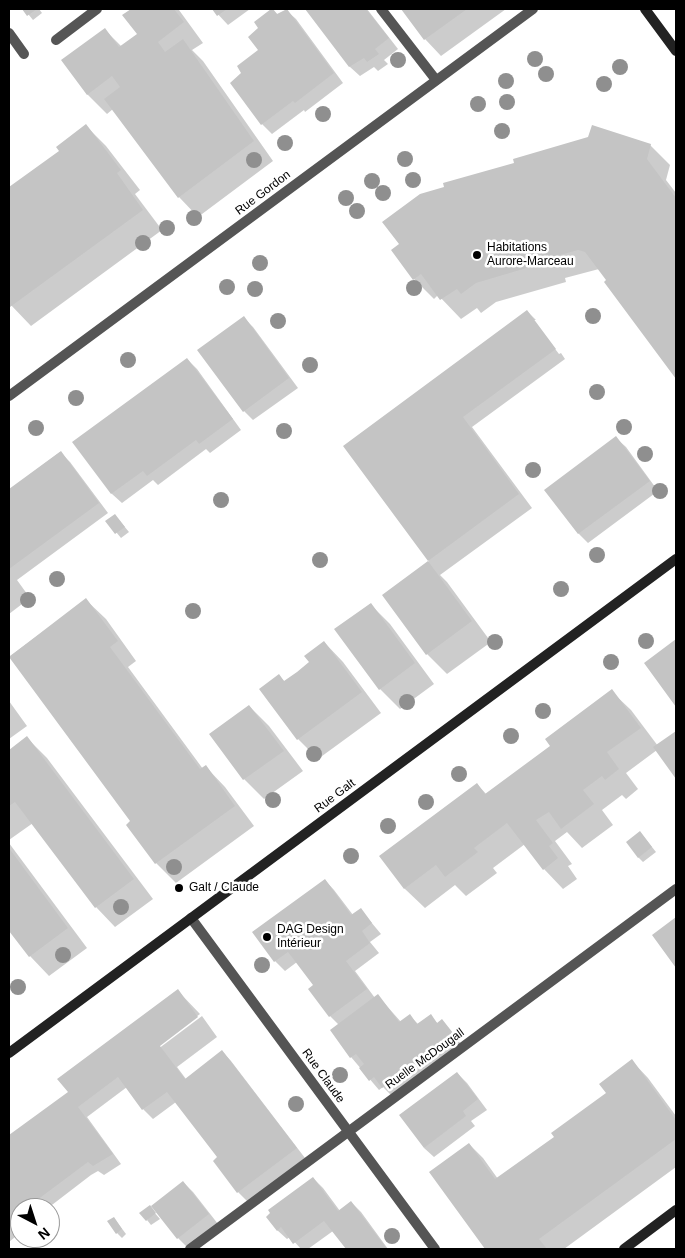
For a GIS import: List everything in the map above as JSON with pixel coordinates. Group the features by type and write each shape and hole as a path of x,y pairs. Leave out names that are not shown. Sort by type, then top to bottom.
{"main road":[{"path":"645,9 676,51"},
{"name":"Rue Galt","path":"9,1053 676,559"},
{"path":"624,1249 676,1210"}],"street":[{"path":"56,40 97,9"},
{"path":"381,9 436,80"},
{"name":"Rue Gordon","path":"9,396 533,9"},
{"path":"9,33 24,54"},
{"name":"Ruelle McDougall","path":"190,1249 676,889"},
{"name":"Rue Claude","path":"191,918 435,1249"}],"building":[{"path":"22,9 37,9 27,16"},
{"path":"131,9 174,9 184,22 158,42 165,52 183,39 254,141 178,198 104,99 120,87 112,76 87,95 61,60 105,28 119,47 137,34 122,15"},
{"path":"212,9 227,9 217,16"},
{"path":"271,9 277,14 287,9 334,73 295,103 293,101 261,125 230,83 241,73 237,66 258,50 248,37 258,28 254,22"},
{"path":"305,9 366,9 389,38 375,49 379,54 367,62 364,58 349,67"},
{"path":"401,9 467,9 424,40"},
{"path":"86,124 121,170 117,173 143,210 10,307 9,187 59,151 56,147"},
{"name":"Habitations Aurore-Marceau","path":"592,125 651,144 647,159 676,198 676,379 604,282 606,280 585,252 578,250 546,259 547,262 476,283 461,294 457,289 440,300 421,274 413,280 391,250 399,244 382,222 420,194 444,187 443,183 514,163 513,159 588,137"},
{"path":"527,310 556,349 463,417 519,494 428,561 343,446"},
{"path":"244,316 289,378 243,412 197,350"},
{"path":"187,358 233,419 199,444 196,440 147,476 143,471 111,494 72,442"},
{"path":"616,436 650,481 578,534 544,490"},
{"path":"61,451 99,503 9,569 9,489"},
{"path":"115,514 125,527 115,534 105,521"},
{"path":"428,561 472,621 426,655 382,595"},
{"path":"86,598 118,641 110,647 200,769 206,765 235,806 155,864 126,825 130,821 9,657"},
{"path":"371,603 415,663 379,690 334,629"},
{"path":"676,639 676,707 644,663"},
{"path":"324,641 362,692 297,740 259,689 279,674 284,681 297,672 309,662 304,656"},
{"path":"612,689 641,728 607,752 619,769 605,780 602,776 583,790 594,804 561,829 549,812 536,820 553,843 549,846 558,858 543,870 507,823 474,848 478,852 445,877 436,865 404,889 379,856 477,783 485,794 550,746 545,739"},
{"path":"249,705 284,751 243,780 209,734"},
{"path":"676,731 676,779 653,747"},
{"path":"27,736 134,879 95,908 15,802 9,806 9,750"},
{"path":"640,831 652,847 638,858 626,842"},
{"path":"9,848 68,928 29,957 9,931"},
{"path":"325,879 351,915 361,908 372,923 362,931 370,943 346,961 367,989 329,1017 308,989 313,985 288,952 274,962 252,932"},
{"path":"676,917 676,968 652,935"},
{"path":"178,989 198,1017 160,1046 185,1079 222,1050 297,1148 237,1193 213,1161 217,1157 167,1092 142,1110 118,1077 78,1107 113,1154 93,1166 88,1162 40,1198 10,1198 9,1225 9,1135 68,1092 57,1079"},
{"path":"378,994 399,1022 410,1014 417,1024 431,1014 437,1023 442,1019 453,1033 447,1037 448,1039 382,1088 374,1077 369,1081 359,1068 364,1064 356,1054 350,1058 330,1030"},
{"path":"632,1059 676,1120 676,1139 539,1239 547,1249 485,1249 429,1172 469,1143 495,1179 554,1137 551,1133 606,1093 599,1084"},
{"path":"457,1072 478,1099 463,1111 466,1116 424,1148 399,1115"},
{"path":"313,1177 338,1211 351,1201 387,1249 346,1249 324,1221 293,1244 281,1227 277,1231 266,1217 270,1213 268,1210"},
{"path":"183,1181 209,1214 177,1239 151,1206"},
{"path":"150,1205 156,1213 146,1221 139,1213"},
{"path":"114,1217 122,1229 116,1234 107,1221"}],"place":[{"name":"Habitations Aurore-Marceau","path":"477,255"},
{"name":"Galt / Claude","path":"179,888"},
{"name":"DAG Design Intérieur","path":"267,937"}]}
